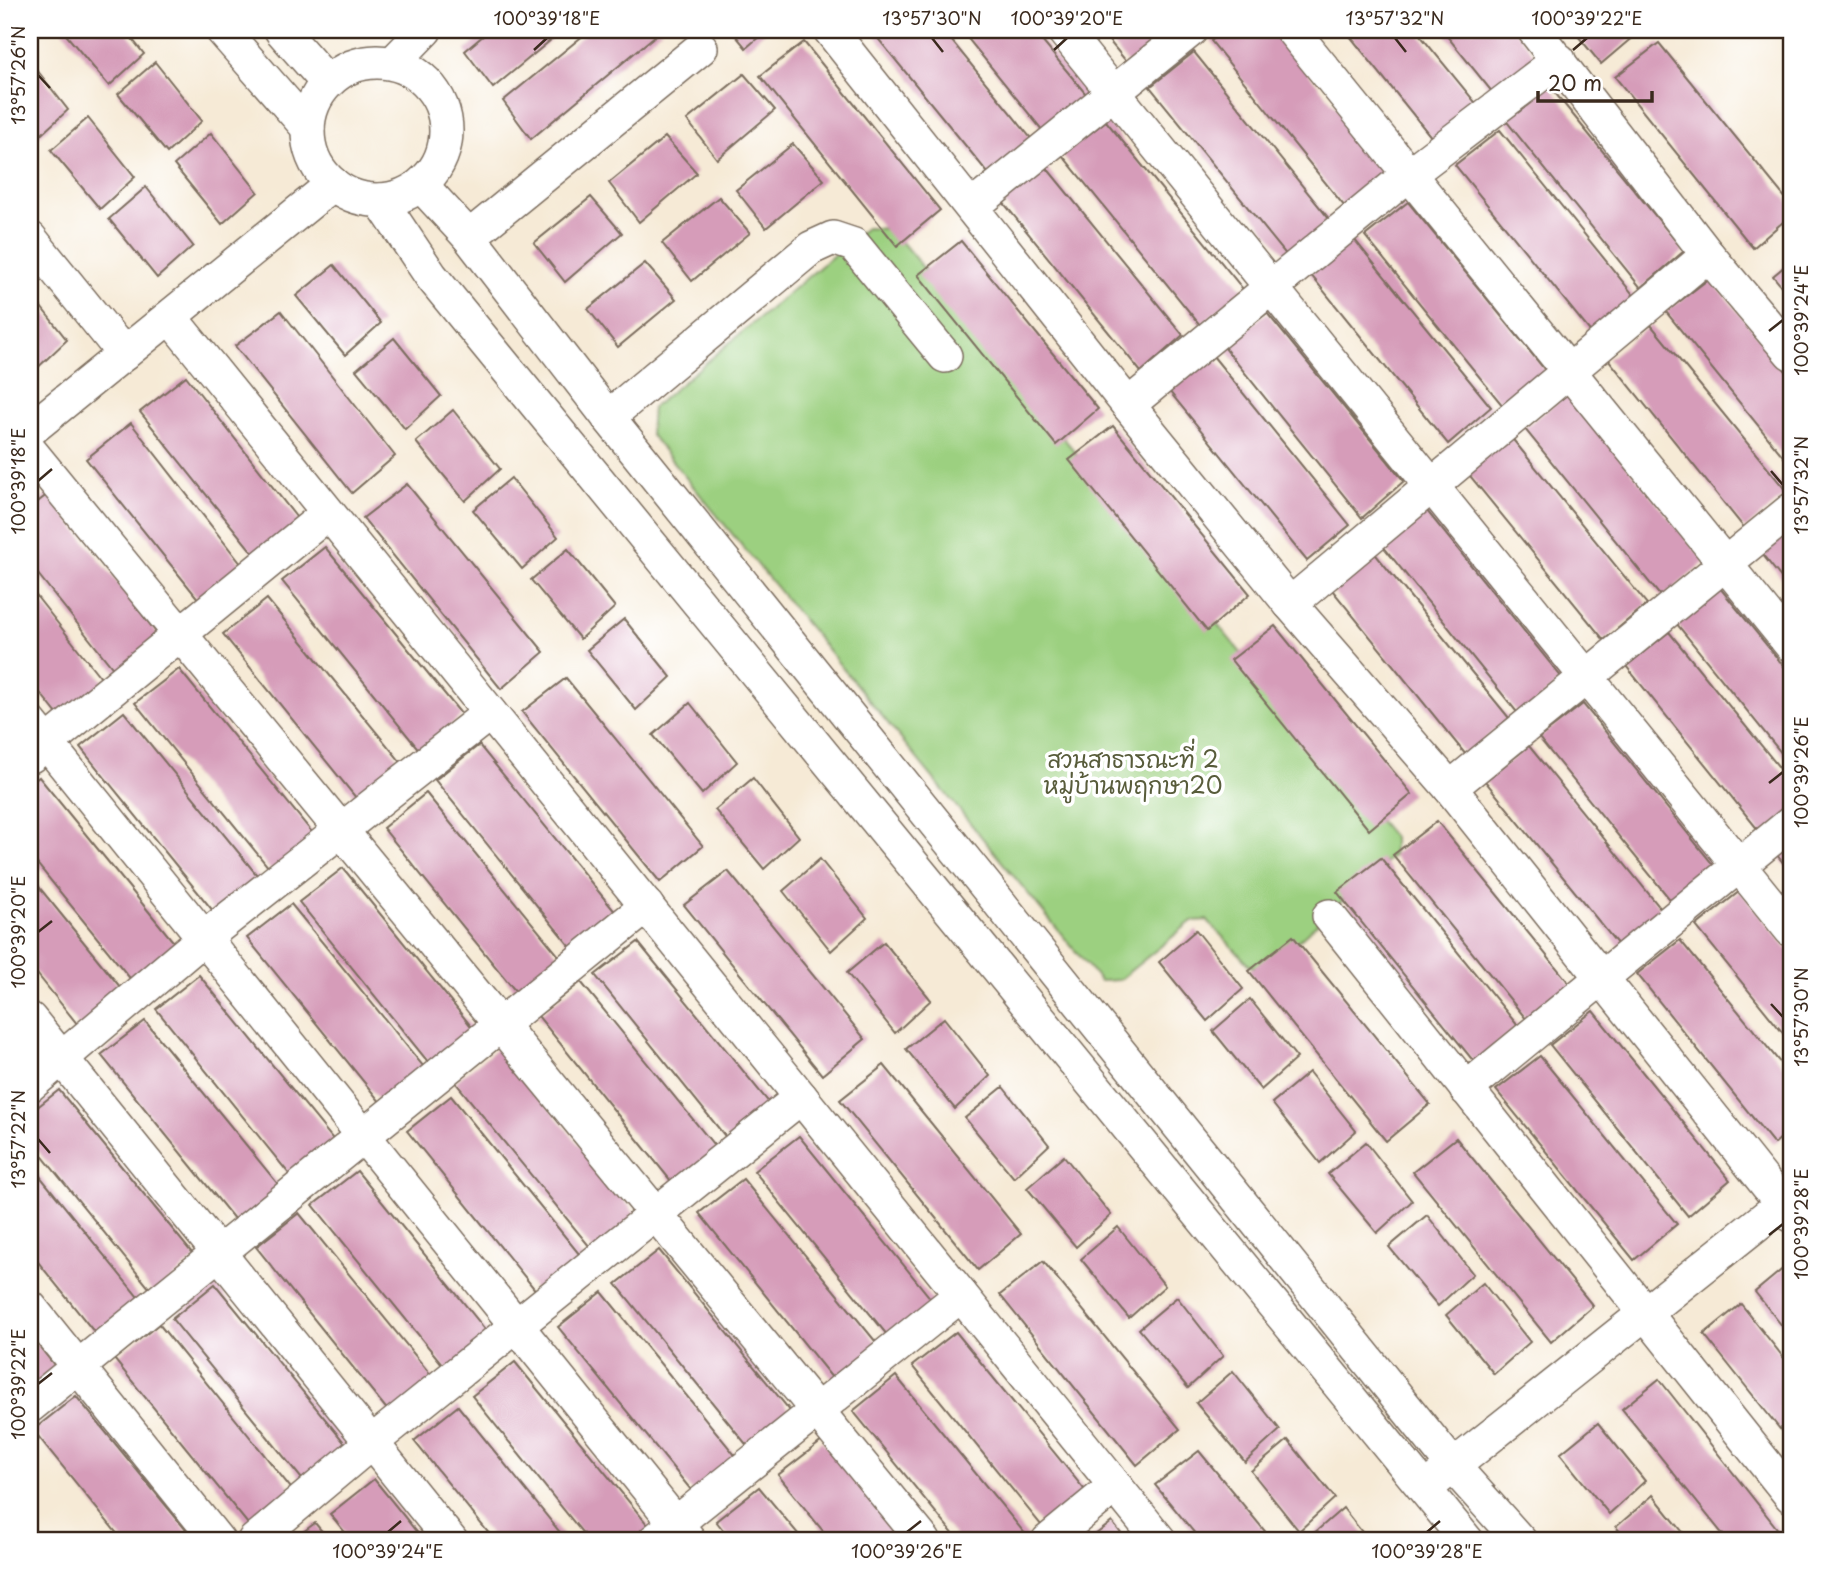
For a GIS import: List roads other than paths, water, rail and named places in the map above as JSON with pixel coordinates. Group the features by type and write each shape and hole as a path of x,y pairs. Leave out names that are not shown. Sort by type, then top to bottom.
{"street":[{"path":"222,30 307,128"},
{"path":"281,30 327,82"},
{"path":"393,63 425,30"},
{"path":"830,30 1290,604 1450,789 1788,1205 1646,1313 1424,1489"},
{"path":"1063,30 1791,930"},
{"path":"972,207 1191,30"},
{"path":"1292,30 1791,645"},
{"path":"1534,30 1708,255 1791,353"},
{"path":"469,237 701,48"},
{"path":"1128,405 1408,175 1559,60"},
{"path":"393,63 413,72 429,86 441,104 446,126 444,148 435,168 421,185 401,196 380,200 355,196 333,184 319,168 310,149 307,128 313,104 327,82 357,64 393,63"},
{"path":"30,429 333,184"},
{"path":"421,185 469,237 608,417 776,622 1453,1466 1517,1540"},
{"path":"380,200 431,276 1467,1541"},
{"path":"30,238 124,354"},
{"path":"608,417 811,248 833,238 854,245 945,356"},
{"path":"1290,604 1430,484 1708,255"},
{"path":"170,317 1160,1541"},
{"path":"30,451 179,636 342,830 925,1541"},
{"path":"1450,789 1791,510"},
{"path":"327,514 179,636 35,741 205,937 517,1325 673,1535 818,1411 961,1295"},
{"path":"740,653 776,622"},
{"path":"30,1085 205,937 490,713"},
{"path":"1466,1089 1603,980 1791,823"},
{"path":"30,1406 648,906"},
{"path":"1329,916 1791,1496"},
{"path":"30,1019 451,1541"},
{"path":"254,1541 372,1442 802,1097"},
{"path":"30,1307 218,1541"},
{"path":"1048,1541 1115,1486"}],"park label":[{"name":"สวนสาธารณะที่ 2 หมู่บ้านพฤกษา20","path":"1133,771"}]}
